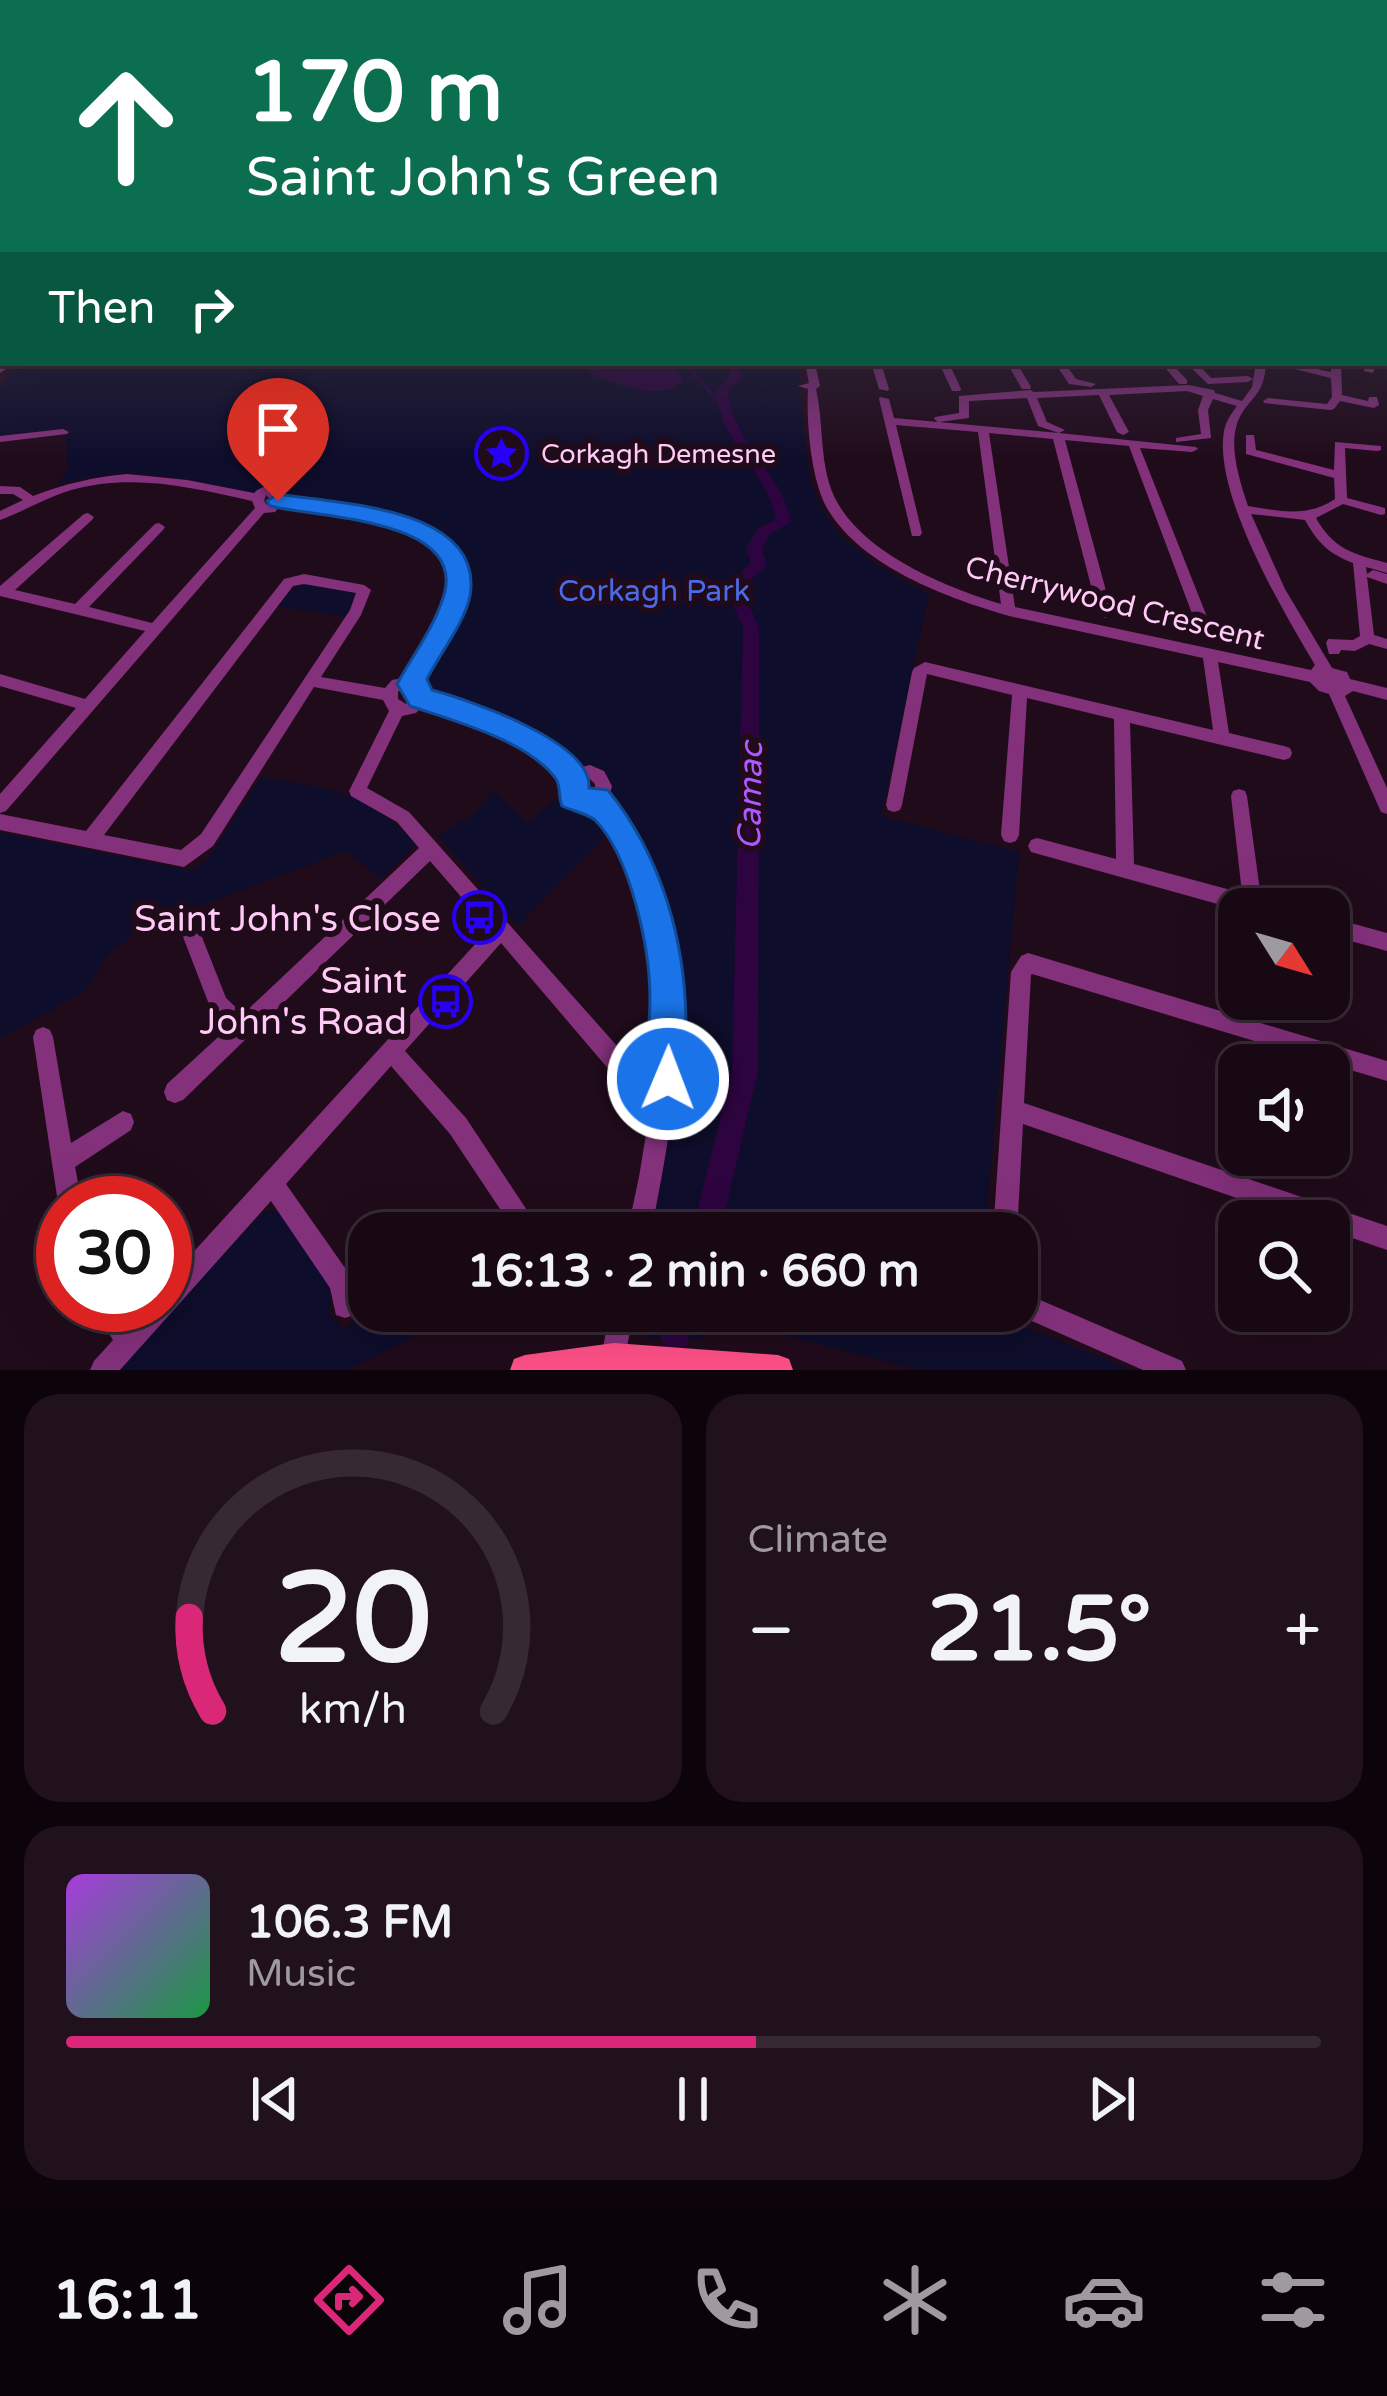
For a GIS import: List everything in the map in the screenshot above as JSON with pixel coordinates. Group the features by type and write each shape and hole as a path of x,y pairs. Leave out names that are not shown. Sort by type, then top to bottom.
{"main road":[{"path":"525,1370 614,1358 778,1370"}],"street":[{"name":"Cherrywood Crescent","path":"811,366 815,386 807,388 823,484 852,528 915,575 965,598 1009,610 1210,655 1320,673"},
{"path":"877,366 916,533"},
{"path":"945,366 956,389"},
{"path":"1014,366 1042,424 1063,434"},
{"path":"1063,366 1078,384 1183,382 1209,386 1245,405"},
{"path":"1169,366 1183,382"},
{"path":"1193,366 1209,386"},
{"path":"1261,366 1261,386 1229,436 1244,509 1320,673 1342,688 1387,694"},
{"path":"1305,366 1336,370 1337,398"},
{"path":"939,418 965,416 963,398 1028,390 1209,386 1248,379"},
{"path":"1174,440 1207,436 1202,410 1209,386"},
{"path":"1102,391 1129,436 1206,632"},
{"path":"1268,401 1320,409 1337,398 1374,405 1373,399"},
{"path":"891,421 1129,436"},
{"path":"983,429 1009,610"},
{"path":"1098,430 1192,449"},
{"path":"0,439 63,432"},
{"path":"1063,434 1105,613"},
{"path":"1250,437 1250,452 1338,475"},
{"path":"1341,500 1338,475 1343,442 1381,451"},
{"path":"0,516 35,497 75,484 147,475 265,502 409,524 448,550 457,568 457,597 415,691 393,702 311,681"},
{"path":"0,490 35,497"},
{"path":"1244,509 1311,519 1341,500 1382,508"},
{"path":"0,806 265,502"},
{"path":"2,591 88,517"},
{"path":"1311,519 1323,545 1382,574"},
{"path":"78,610 159,527"},
{"path":"1359,560 1367,638"},
{"path":"0,822 90,839 190,857 207,841 364,598 360,587 304,579 289,582 90,839"},
{"path":"2,591 153,628"},
{"path":"1367,638 1387,644"},
{"path":"1334,650 1333,643 1355,646 1367,638"},
{"path":"1210,655 1222,737"},
{"path":"894,806 920,672 935,669 1284,753"},
{"path":"0,680 85,705"},
{"path":"1342,688 1349,722 1387,807"},
{"path":"1010,835 1020,690"},
{"path":"415,691 508,728 547,752 575,779 573,796 586,802 597,799 621,830 655,903 668,991 668,1079 643,1212"},
{"path":"393,702 357,791 395,810 642,1090"},
{"path":"1122,713 1125,871"},
{"path":"1239,796 1257,888"},
{"path":"1037,846 1218,896"},
{"path":"175,1092 430,848"},
{"path":"188,928 218,1005 242,1027"},
{"path":"192,1271 501,929"},
{"path":"1350,932 1387,942"},
{"path":"1006,1212 1021,972 1028,963 1387,1071"},
{"path":"43,1037 66,1176"},
{"path":"391,1051 458,1126 516,1212"},
{"path":"1012,1110 1387,1238"},
{"path":"64,1162 123,1122"},
{"path":"271,1181 341,1284 345,1306"},
{"path":"1038,1311 1172,1370"},
{"path":"122,1332 128,1341"},
{"path":"103,1370 136,1332"},
{"path":"614,1358 618,1332"}],"green space":[{"name":"Corkagh Park","path":"17,366 798,366 805,445 820,503 834,527 856,549 929,594 881,816 1019,852 987,1212 655,1212 671,1104 676,1018 659,888 618,810 610,782 503,717 429,694 422,682 466,599 469,570 458,548 436,532 406,520 285,501 285,493 280,492 253,493 134,474 56,485 67,471 66,436 59,436 61,431 0,437 0,389"},
{"path":"300,583 357,595 347,617 277,606"},
{"path":"261,777 346,795 381,813 417,844 381,879 346,851 138,929 106,958 84,992 0,1038 0,833 193,871 209,858"},
{"path":"493,790 528,823 562,794 607,834 518,926 438,836 474,814"},
{"path":"264,1211 279,1211 335,1288 328,1311 344,1331 348,1327 348,1332 399,1332 415,1337 347,1370 116,1370 151,1332 192,1332 192,1288"},
{"path":"638,1332 710,1332 704,1339 651,1339"},
{"path":"772,1332 1037,1332 1132,1370 918,1370"}],"shaded area":[{"path":"587,366 676,366 683,381 650,391 587,372"}],"waterway":[{"name":"Camac","path":"688,366 721,405"},
{"name":"Camac","path":"711,1212 745,1071 751,628 733,587 759,565 754,549 763,532 784,522 773,488 739,442 723,408 722,389 736,378 733,366"}],"place":[{"name":"Corkagh Demesne","path":"502,454"},
{"name":"Saint John's Close","path":"480,918"},
{"name":"Saint John's Road","path":"446,1001"}],"route":[{"path":"278,501 409,524 433,536 454,558 457,597 411,684 418,687 420,698 508,728 547,752 575,779 573,796 586,802 597,799 621,830 655,903 660,926 668,991 668,1079"}]}
